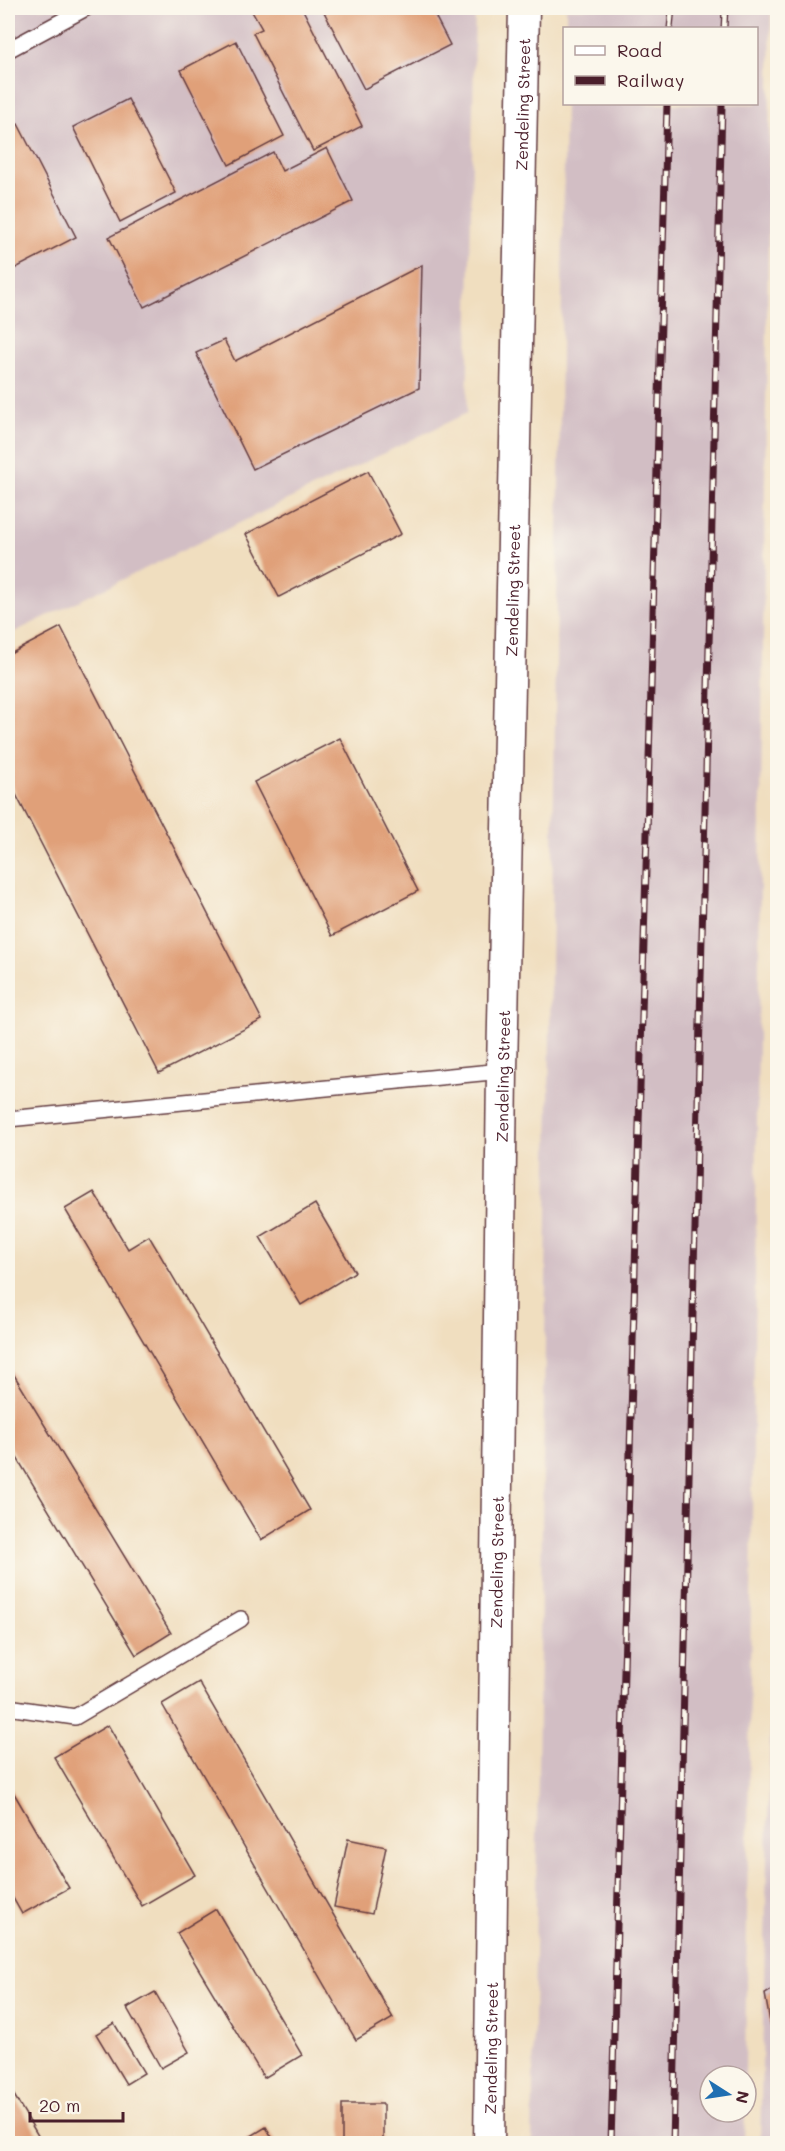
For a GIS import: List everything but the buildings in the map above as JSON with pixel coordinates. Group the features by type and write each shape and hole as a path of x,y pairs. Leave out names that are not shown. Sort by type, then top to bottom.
{"street":[{"name":"Zendeling Street","path":"489,2144 502,1071 524,8"}],"lane":[{"path":"8,50 86,8"},
{"path":"8,1119 502,1071"},
{"path":"8,1707 75,1717 241,1619"}],"shaded area":[{"path":"8,8 475,8 467,413 8,635"},
{"path":"566,8 771,8 745,2064 698,2064 698,2124 745,2124 744,2143 532,2143 565,105 758,105 758,27 566,27"},
{"path":"777,1455 778,2143 760,2143"}],"railway":[{"path":"670,27 672,8"},
{"path":"724,27 725,8"},
{"path":"611,2144 667,105"},
{"path":"673,2144 722,105"}]}
